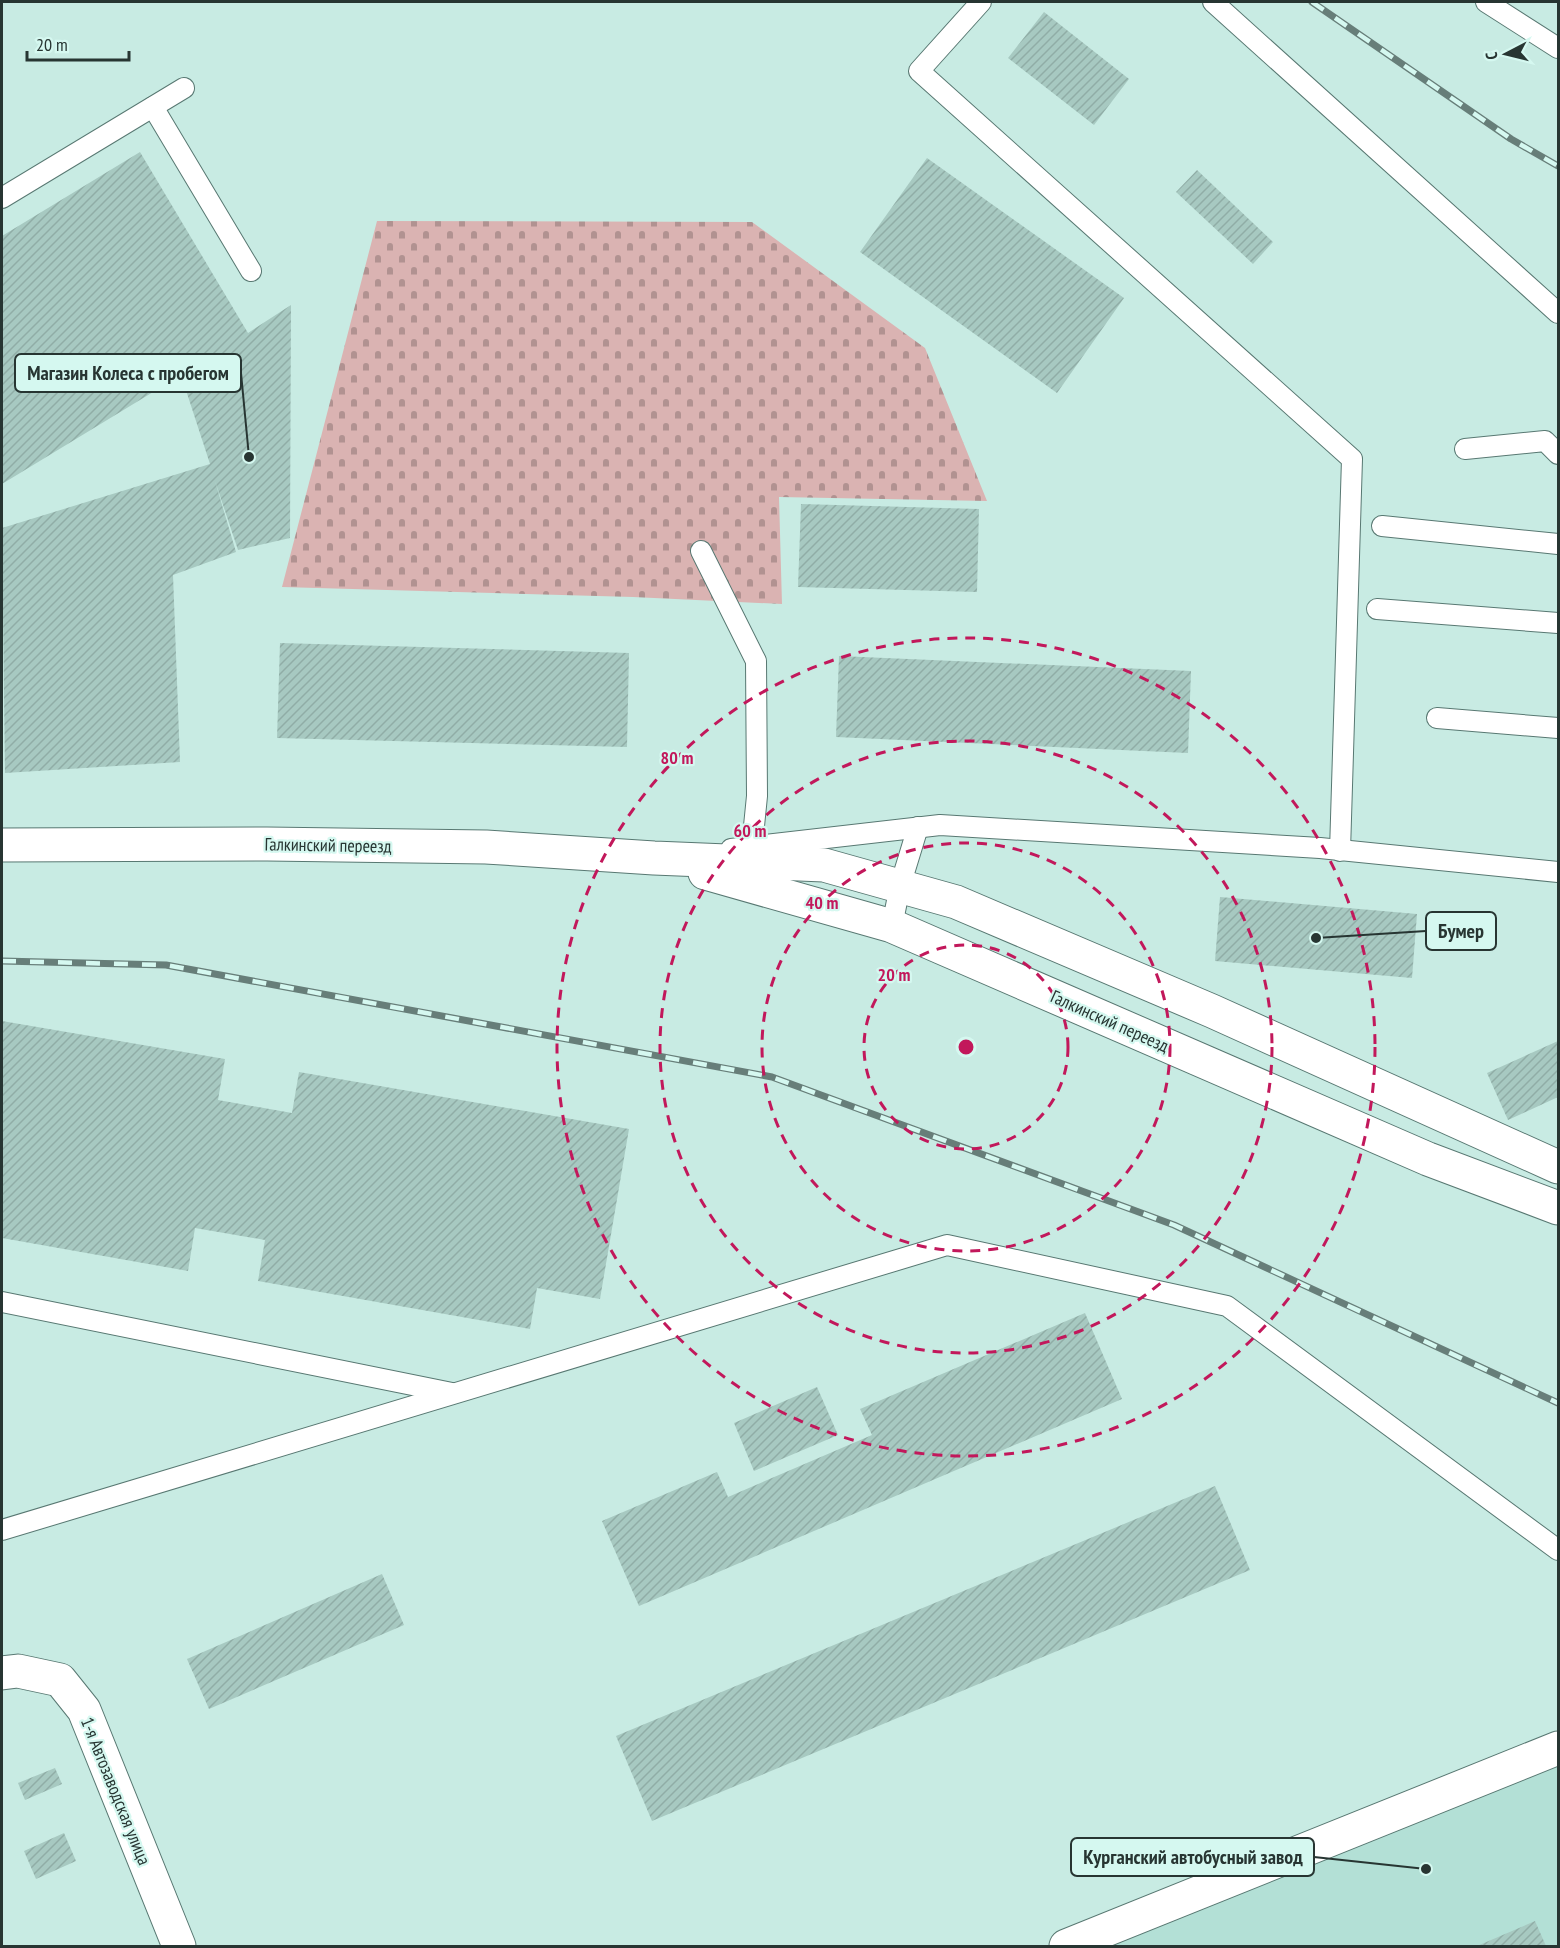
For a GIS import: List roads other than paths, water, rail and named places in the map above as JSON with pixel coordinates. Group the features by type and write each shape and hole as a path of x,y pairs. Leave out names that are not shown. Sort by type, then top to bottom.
{"main road":[{"name":"Галкинский переезд","path":"2,845 486,846 654,858 824,865 956,902 1212,1011 1558,1167"},
{"name":"Галкинский переезд","path":"654,858 892,926 1428,1159 1558,1208"},
{"name":"1-я Автозаводская улица","path":"10,1672 60,1680 84,1710 179,1947"},
{"path":"1066,1947 1558,1748"}],"lane":[{"path":"981,2 919,71 1352,459 1340,850"},
{"path":"1213,2 1558,312"},
{"path":"1486,2 1558,48"},
{"path":"2,198 184,88"},
{"path":"153,106 251,271"},
{"path":"1466,449 1545,441 1558,453"},
{"path":"1382,526 1558,544"},
{"path":"700,551 756,661 757,796 752,846"},
{"path":"1377,609 1558,624"},
{"path":"1437,718 1558,728"},
{"path":"654,858 940,825 1340,850 1558,872"},
{"path":"892,926 900,886 918,827"},
{"path":"2,1530 947,1245 1227,1306 1558,1550"},
{"path":"2,1302 454,1394"}],"railway":[{"path":"1312,2 1511,139 1558,166"},
{"path":"2,961 166,965 772,1077 1174,1225 1558,1403"}],"place":[{"name":"Магазин Колеса с пробегом","path":"249,457"},
{"name":"Бумер","path":"1316,938"},
{"name":"Курганский автобусный завод","path":"1426,1869"}]}
